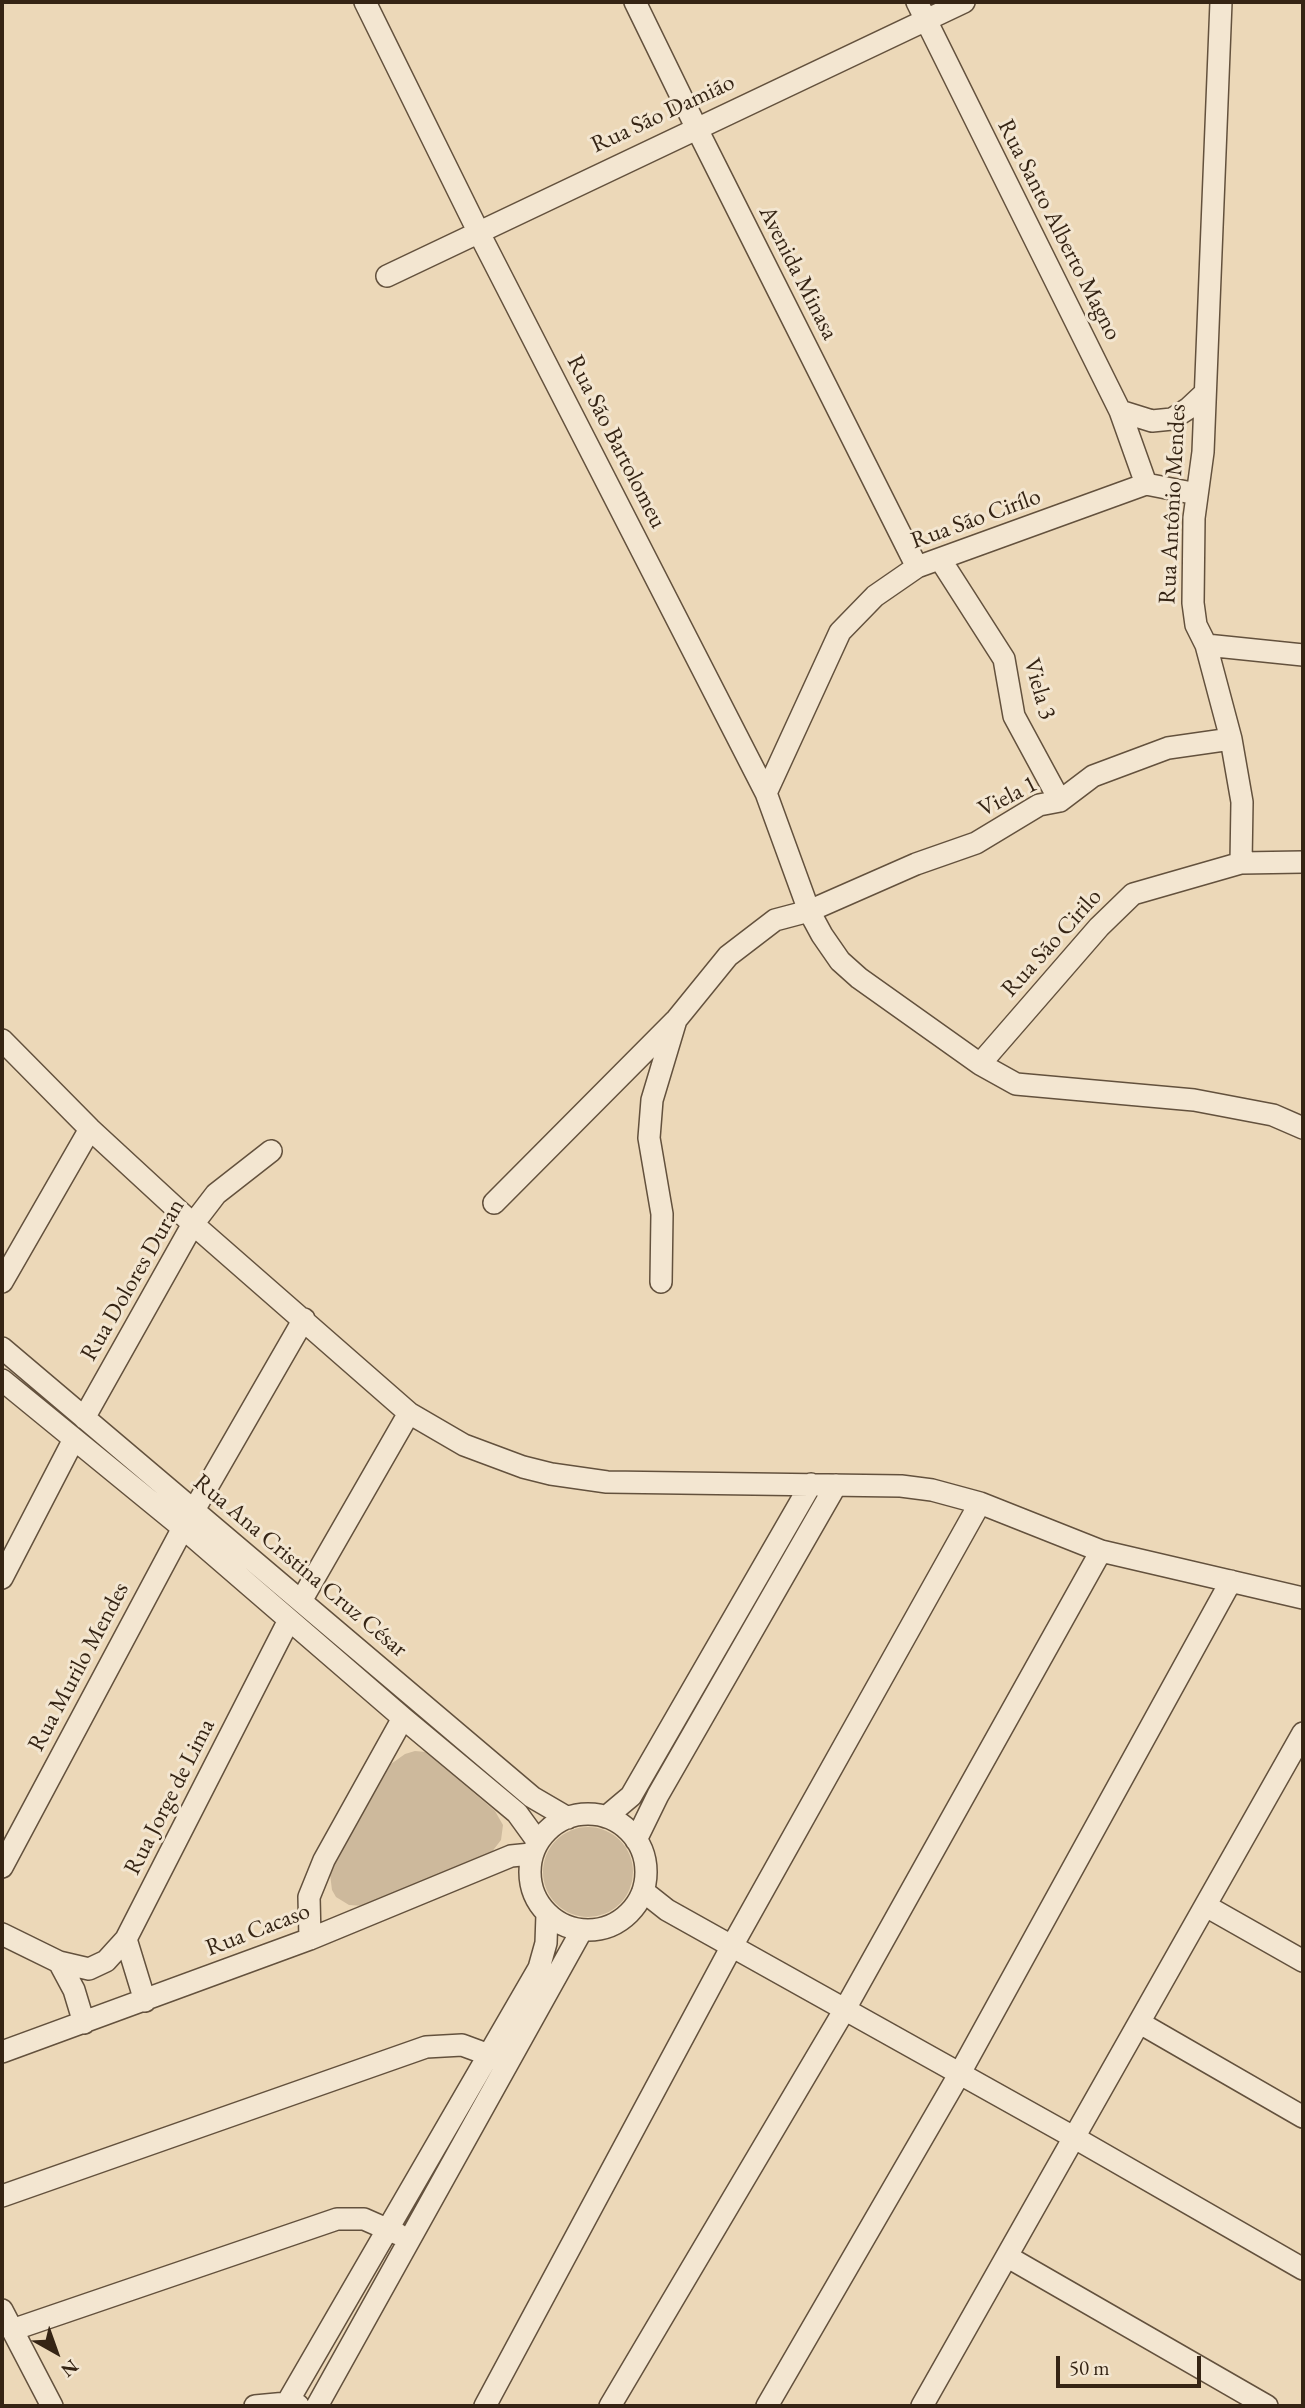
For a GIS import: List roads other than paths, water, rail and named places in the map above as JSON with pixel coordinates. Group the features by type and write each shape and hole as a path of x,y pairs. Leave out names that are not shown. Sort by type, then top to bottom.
{"street":[{"name":"Rua São Bartolomeu","path":"365,2 478,230 766,793 809,911"},
{"name":"Avenida Minasa","path":"635,2 916,567"},
{"name":"Rua São Damião","path":"387,275 696,127 922,10 964,2"},
{"name":"Rua Antônio Mendes","path":"1220,2 1203,466 1194,518 1193,603 1196,625 1206,645 1231,739 1242,802 1241,863"},
{"name":"Rua Santo Alberto Magno","path":"922,10 1121,411 1146,484"},
{"name":"Rua Antônio Mendes","path":"1121,411 1152,421 1172,419 1205,393"},
{"name":"Rua São Cirílo","path":"766,793 840,632 875,596 916,567 1146,484"},
{"path":"1146,484 1197,494"},
{"name":"Viela 3","path":"940,559 1004,659 1014,716 1060,801"},
{"path":"1206,645 1303,655"},
{"name":"Viela 1","path":"494,1203 676,1020 728,956 775,920 809,911 916,864 976,843 1039,805 1060,801 1093,776 1168,748 1231,739"},
{"name":"Rua São Cirilo","path":"980,1064 1099,926 1133,894 1241,863 1303,862"},
{"path":"809,911 840,961 859,978 980,1064 1016,1084 1194,1100 1273,1115 1303,1128"},
{"path":"661,1282 662,1214 649,1138 652,1100 676,1020"},
{"path":"2,1040 90,1129 193,1224 409,1413 464,1445 493,1457 551,1474 607,1482 901,1486 932,1490 980,1503 1101,1550 1303,1598"},
{"path":"2,1282 90,1129"},
{"name":"Rua Dolores Duran","path":"84,1418 193,1224 216,1194 271,1151"},
{"name":"Rua Murilo Mendes","path":"2,1867 188,1519 304,1319"},
{"name":"Rua Ana Cristina Cruz César","path":"2,1348 84,1418 289,1620 517,1814 535,1848"},
{"name":"Rua Ana Cristina Cruz César","path":"2,1380 73,1441 188,1519 301,1601 532,1797 568,1818"},
{"path":"301,1601 409,1413"},
{"path":"2,1578 73,1441"},
{"path":"606,1817 631,1796 811,1484"},
{"path":"636,1840 658,1795 836,1485"},
{"path":"485,2406 732,1945 980,1503"},
{"path":"610,2406 845,2009 1101,1550"},
{"path":"767,2406 960,2073 1231,1581"},
{"name":"Rua Jorge de Lima","path":"59,1962 89,1969 106,1961 126,1938 289,1620"},
{"path":"310,1939 309,1897 324,1860 402,1718"},
{"path":"922,2406 1303,1733"},
{"path":"580,1815 606,1817 628,1830 636,1840 646,1865 643,1891 637,1902 619,1921 608,1927 582,1930 557,1922 547,1914 533,1893 530,1880 535,1848 546,1832 568,1818 580,1815"},
{"name":"Rua Cacaso","path":"2,2052 310,1939 535,1848"},
{"path":"643,1891 667,1910 1303,2269"},
{"path":"1206,1906 1303,1961"},
{"path":"317,2406 409,2240 498,2059 543,1957 547,1914"},
{"path":"255,2406 296,2404 388,2228 582,1930"},
{"path":"2,1934 59,1962 74,1990 84,2023"},
{"path":"126,1938 145,2001"},
{"path":"1140,2023 1303,2117"},
{"path":"2,2196 426,2047 462,2045 498,2059"},
{"path":"12,2330 337,2220 364,2218 409,2240"},
{"path":"1008,2257 1267,2406"},
{"path":"2,2309 52,2406"}]}
